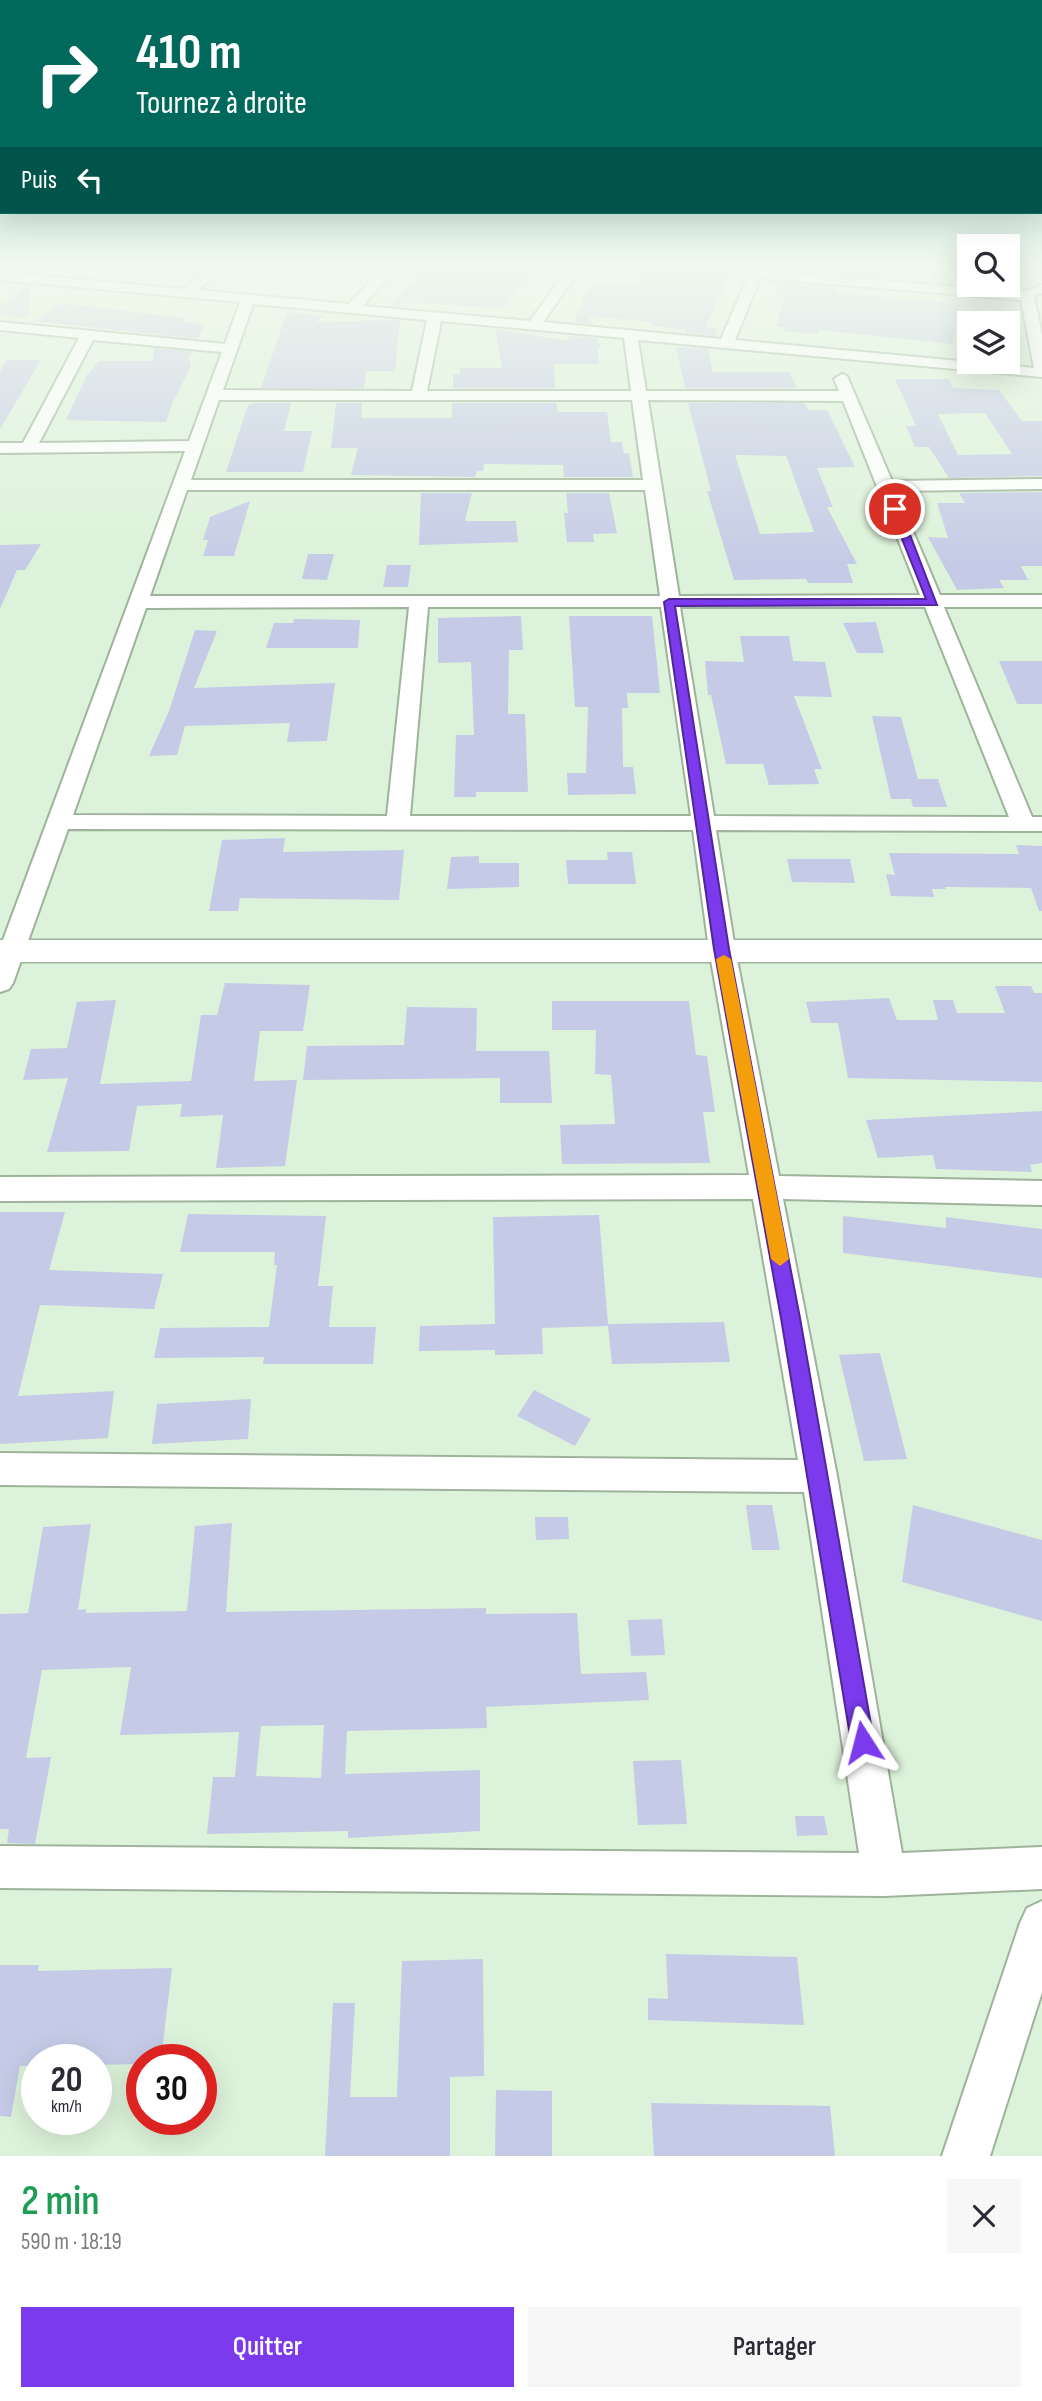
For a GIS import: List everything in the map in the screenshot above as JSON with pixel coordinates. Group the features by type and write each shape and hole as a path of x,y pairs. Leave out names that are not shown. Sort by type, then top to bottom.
{"street":[{"path":"28,448 73,364"},
{"path":"0,984 6,951 57,822 225,364"},
{"path":"419,396 425,364"},
{"path":"634,364 722,949 819,1476 884,1875"},
{"path":"57,822 1033,824 933,603 837,364"},
{"path":"951,364 1042,371"},
{"path":"213,395 849,396"},
{"path":"0,448 194,446"},
{"path":"885,486 1042,484"},
{"path":"180,485 652,485"},
{"path":"138,602 1042,601"},
{"path":"398,823 419,602"},
{"path":"6,951 1042,950"},
{"path":"0,1189 767,1187 1042,1193"},
{"path":"0,1469 819,1476"},
{"path":"0,1867 884,1875 1042,1868"},
{"path":"966,2156 1041,1925"}],"building":[{"path":"5,364 39,364 0,429 0,371"},
{"path":"97,364 190,364 191,366 166,422 66,420 87,375"},
{"path":"269,364 396,364 395,371 366,371 364,388 261,388"},
{"path":"501,364 599,364 554,364 555,388 453,388 453,374 460,374 460,368 502,368"},
{"path":"680,364 711,364 713,372 789,372 797,388 685,388"},
{"path":"895,379 949,379 953,388 999,390 1022,421 1042,421 1042,476 949,478 929,447 915,447 906,426 916,426","holes":["985,413 1012,454 958,455 938,414"]},
{"path":"291,403 284,431 312,431 303,472 226,472 248,405"},
{"path":"336,403 362,403 361,418 452,418 452,403 556,403 558,412 607,412 611,442 622,442 624,453 629,453 633,477 564,477 563,465 484,464 483,471 477,471 475,477 351,475 358,448 331,448"},
{"path":"688,403 804,403 808,410 827,410 855,467 817,468 833,507 827,507 857,564 847,564 853,583 808,583 806,579 734,580 707,491 711,491","holes":["735,455 786,456 814,532 760,534"]},
{"path":"1042,492 1042,566 1021,566 1028,580 999,580 1004,588 957,590 928,537 948,538 937,503 965,503 959,493"},
{"path":"421,493 472,493 465,521 516,521 518,542 419,545"},
{"path":"566,493 609,493 617,533 593,534 594,542 567,542 564,513 568,513"},
{"path":"250,501 234,556 203,556 208,540 203,540 210,517"},
{"path":"41,544 25,570 17,570 0,609 0,545"},
{"path":"308,554 334,554 327,580 302,579"},
{"path":"387,565 411,565 408,587 383,587"},
{"path":"521,616 523,650 509,650 508,714 525,714 528,792 476,792 476,797 454,797 456,735 474,735 471,662 438,663 438,618"},
{"path":"569,616 652,616 660,693 627,693 628,708 622,708 623,767 633,767 636,794 568,795 567,773 586,773 588,707 575,707"},
{"path":"294,619 360,620 358,648 266,648 274,623 293,623"},
{"path":"876,622 884,653 857,653 843,623"},
{"path":"195,630 217,631 194,688 335,683 327,741 287,742 290,723 185,726 177,755 149,756 169,711"},
{"path":"740,636 789,636 793,661 825,662 832,697 794,696 822,769 814,769 819,784 769,785 763,764 726,764 711,695 708,695 705,661 744,662"},
{"path":"999,661 1042,661 1042,704 1017,704"},
{"path":"872,716 901,717 918,779 938,779 947,807 913,807 911,799 891,799"},
{"path":"285,838 283,852 404,850 399,900 240,898 238,911 209,911 222,840"},
{"path":"1016,845 1042,846 1042,911 1039,911 1031,888 945,887 946,889 932,889 934,897 891,896 886,874 895,875 889,853 1019,854"},
{"path":"607,852 632,852 636,884 568,884 566,860 608,860"},
{"path":"479,856 479,863 519,863 519,887 447,889 451,857"},
{"path":"787,859 850,859 855,883 792,882"},
{"path":"225,983 310,985 303,1031 260,1031 254,1081 297,1080 285,1166 216,1168 223,1115 180,1117 182,1104 137,1106 129,1151 47,1152 68,1078 23,1080 31,1049 67,1048 77,1002 116,1000 100,1084 191,1081 201,1015 217,1015"},
{"path":"995,986 1031,986 1034,993 1042,993 1042,1082 848,1078 838,1023 811,1023 806,1002 889,998 897,1020 938,1020 933,1000 953,1000 957,1013 1005,1013"},
{"path":"552,1001 689,1001 696,1055 707,1056 715,1112 703,1112 710,1163 562,1164 560,1125 615,1124 611,1075 595,1074 596,1030 552,1030"},
{"path":"407,1007 477,1008 476,1051 549,1051 552,1103 500,1103 500,1078 303,1080 307,1046 404,1045"},
{"path":"1042,1111 1042,1163 1030,1165 1032,1172 936,1169 933,1155 878,1158 866,1120"},
{"path":"0,1212 65,1212 49,1270 163,1274 154,1309 40,1305 18,1396 114,1391 108,1438 0,1444"},
{"path":"188,1214 326,1216 318,1286 333,1286 329,1327 376,1327 373,1364 263,1364 264,1357 154,1358 160,1328 269,1327 277,1265 274,1265 275,1252 180,1252"},
{"path":"599,1215 608,1324 724,1322 730,1362 612,1364 608,1326 542,1328 543,1354 495,1355 495,1350 419,1351 420,1326 495,1324 493,1217"},
{"path":"843,1216 946,1228 946,1217 1042,1229 1042,1278 843,1253"},
{"path":"880,1353 907,1459 864,1461 839,1355"},
{"path":"534,1390 591,1419 575,1446 517,1416"},
{"path":"251,1399 248,1439 152,1444 157,1404"},
{"path":"746,1505 772,1505 780,1550 752,1550"},
{"path":"913,1505 1042,1540 1042,1621 902,1582"},
{"path":"535,1517 568,1517 569,1539 536,1540"},
{"path":"232,1523 226,1612 486,1608 486,1614 577,1613 581,1674 646,1672 649,1700 486,1707 487,1728 347,1731 345,1774 480,1770 480,1831 348,1838 348,1831 207,1834 213,1777 235,1777 239,1732 120,1735 131,1667 42,1670 26,1758 51,1757 35,1844 7,1843 9,1829 0,1829 0,1614 28,1613 43,1527 91,1524 78,1610 86,1609 86,1613 187,1611 195,1526","holes":["324,1725 321,1778 256,1776 261,1726"]},
{"path":"662,1619 665,1655 631,1656 628,1620"},
{"path":"681,1760 687,1824 638,1825 633,1761"},
{"path":"795,1816 824,1816 828,1835 797,1836"},
{"path":"666,1954 797,1957 804,2025 648,2020 648,1998 668,1999"},
{"path":"483,1959 484,2076 450,2077 450,2156 325,2156 333,2003 355,2003 350,2097 397,2097 402,1961"},
{"path":"0,1965 39,1965 38,1971 172,1968 163,2044 126,2044 126,2064 112,2065 112,2044 21,2044 21,2066 11,2117 0,2116"},
{"path":"496,2090 552,2091 552,2156 495,2156"},
{"path":"651,2103 830,2106 835,2156 654,2156"}],"slow traffic":[{"path":"724,959 780,1259"}],"route":[{"path":"863,1742 791,1318 722,949 669,602 933,603 895,509"}]}
